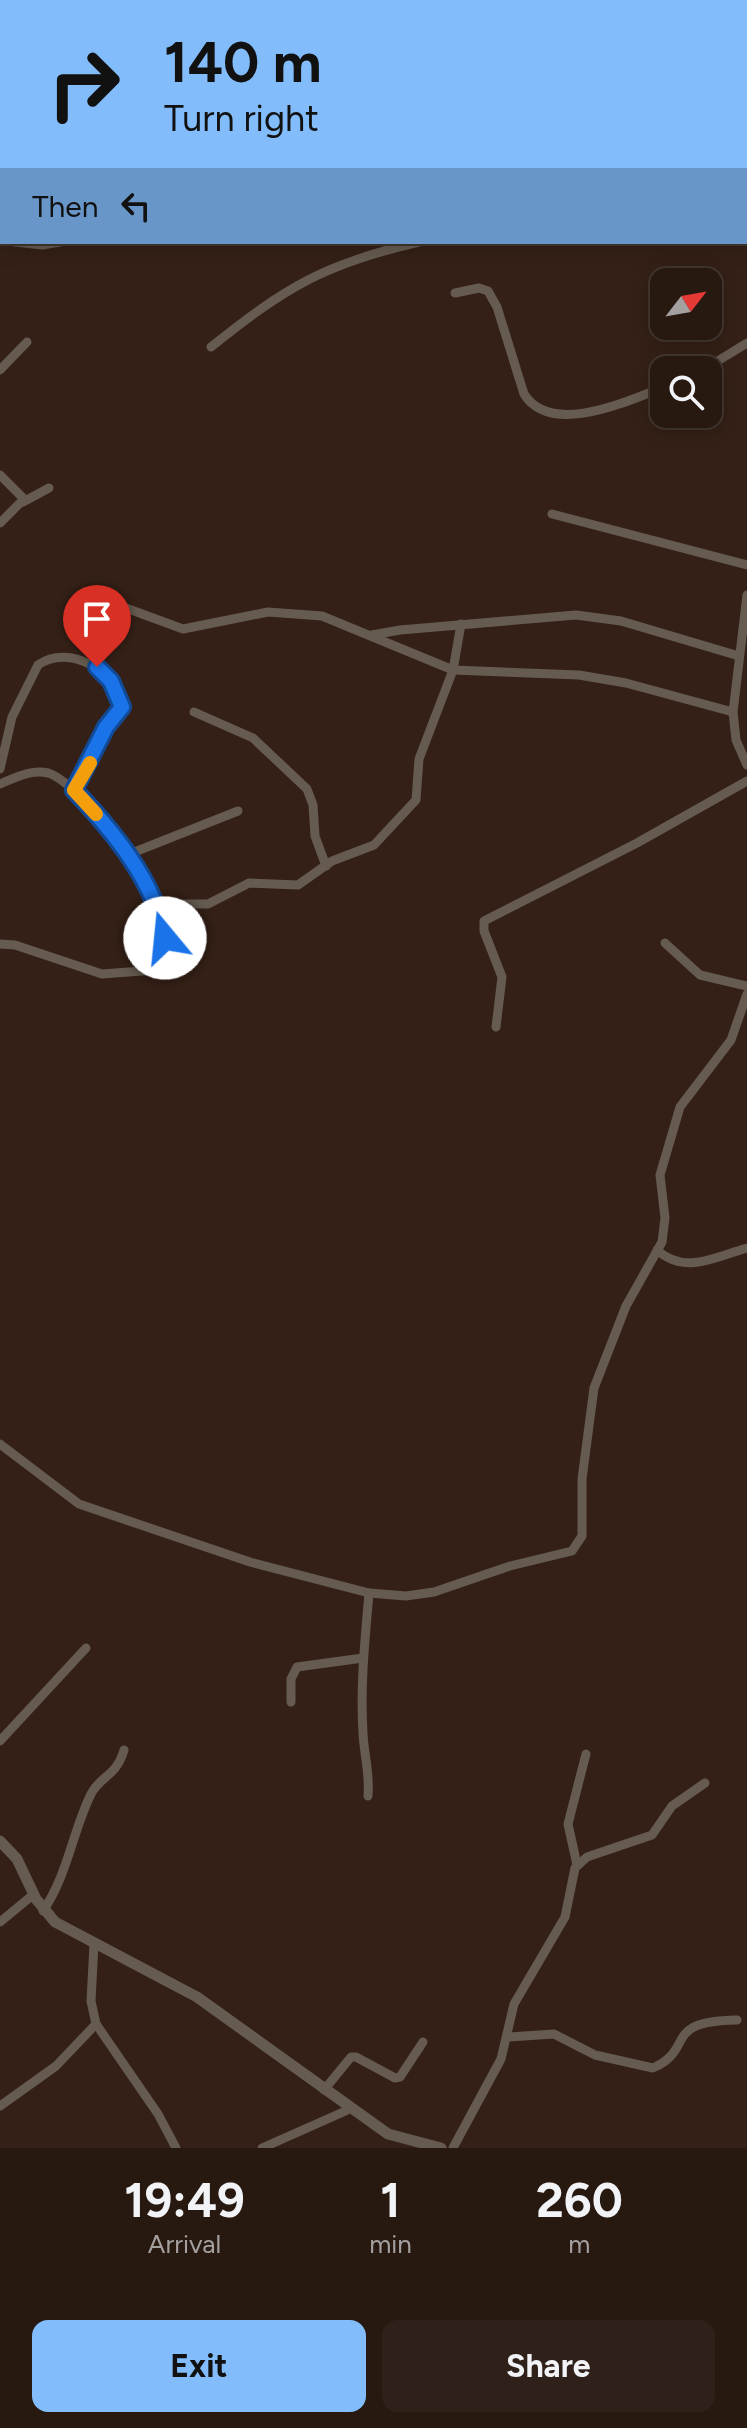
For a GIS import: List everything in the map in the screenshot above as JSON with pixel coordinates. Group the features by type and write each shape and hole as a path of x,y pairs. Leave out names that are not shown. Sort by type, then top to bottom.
{"street":[{"path":"211,347 265,304 305,280 346,262 412,244"},
{"path":"455,293 479,288 488,291 497,307 524,394 531,405 542,412 578,413 650,392"},
{"path":"0,370 27,342"},
{"path":"722,358 747,343"},
{"path":"0,475 21,494 23,502"},
{"path":"0,523 23,502 49,488"},
{"path":"552,514 747,565"},
{"path":"747,595 733,712 736,740 747,765"},
{"path":"115,604 183,629 284,611 322,616 372,635 429,663 453,670 579,675 626,683 733,712"},
{"path":"372,635 535,617 600,617 739,656"},
{"path":"155,904 208,904 249,883 290,888 326,866 364,852 416,800 419,759 453,670 461,624"},
{"path":"0,769 12,717 38,665 52,660 86,662 97,667 111,681 122,707 106,727 74,790"},
{"path":"194,712 253,738 307,789 313,805 315,836 326,866"},
{"path":"0,784 36,772 50,774 74,790 127,855 155,904 165,949 161,965 146,972 92,973 37,952 0,944"},
{"path":"496,1027 502,977 482,926 484,921 637,843 747,781"},
{"path":"127,855 238,811"},
{"path":"665,943 700,975 747,986"},
{"path":"0,1444 79,1504 250,1562 369,1593 406,1596 434,1592 510,1566 566,1553 579,1544 584,1515 587,1425 594,1388 626,1306 664,1234 660,1175 680,1107 731,1040 747,994"},
{"path":"657,1250 669,1261 688,1264 747,1248"},
{"path":"368,1796 370,1770 362,1730 363,1658 369,1593"},
{"path":"0,1741 86,1648"},
{"path":"291,1702 291,1679 297,1667 363,1658"},
{"path":"43,1911 64,1876 93,1792 117,1769 124,1750"},
{"path":"453,2148 501,2059 509,2037 514,2004 565,1917 577,1865 568,1824 586,1754"},
{"path":"577,1865 587,1857 652,1835 672,1806 705,1783"},
{"path":"0,1841 17,1859 43,1911 62,1927 197,1997 388,2134 441,2148"},
{"path":"0,1922 34,1894"},
{"path":"94,1944 91,2001 96,2024 158,2114 176,2148"},
{"path":"509,2037 554,2034 595,2055 653,2068 665,2061 692,2025 706,2020 737,2020"},
{"path":"0,2106 56,2066 96,2024"},
{"path":"324,2090 351,2057 400,2077 423,2042"},
{"path":"262,2148 350,2109"}],"slow traffic":[{"path":"90,763 74,790 96,814"}],"route":[{"path":"97,667 111,681 122,707 106,727 74,790 124,851 155,904 165,938"}]}
